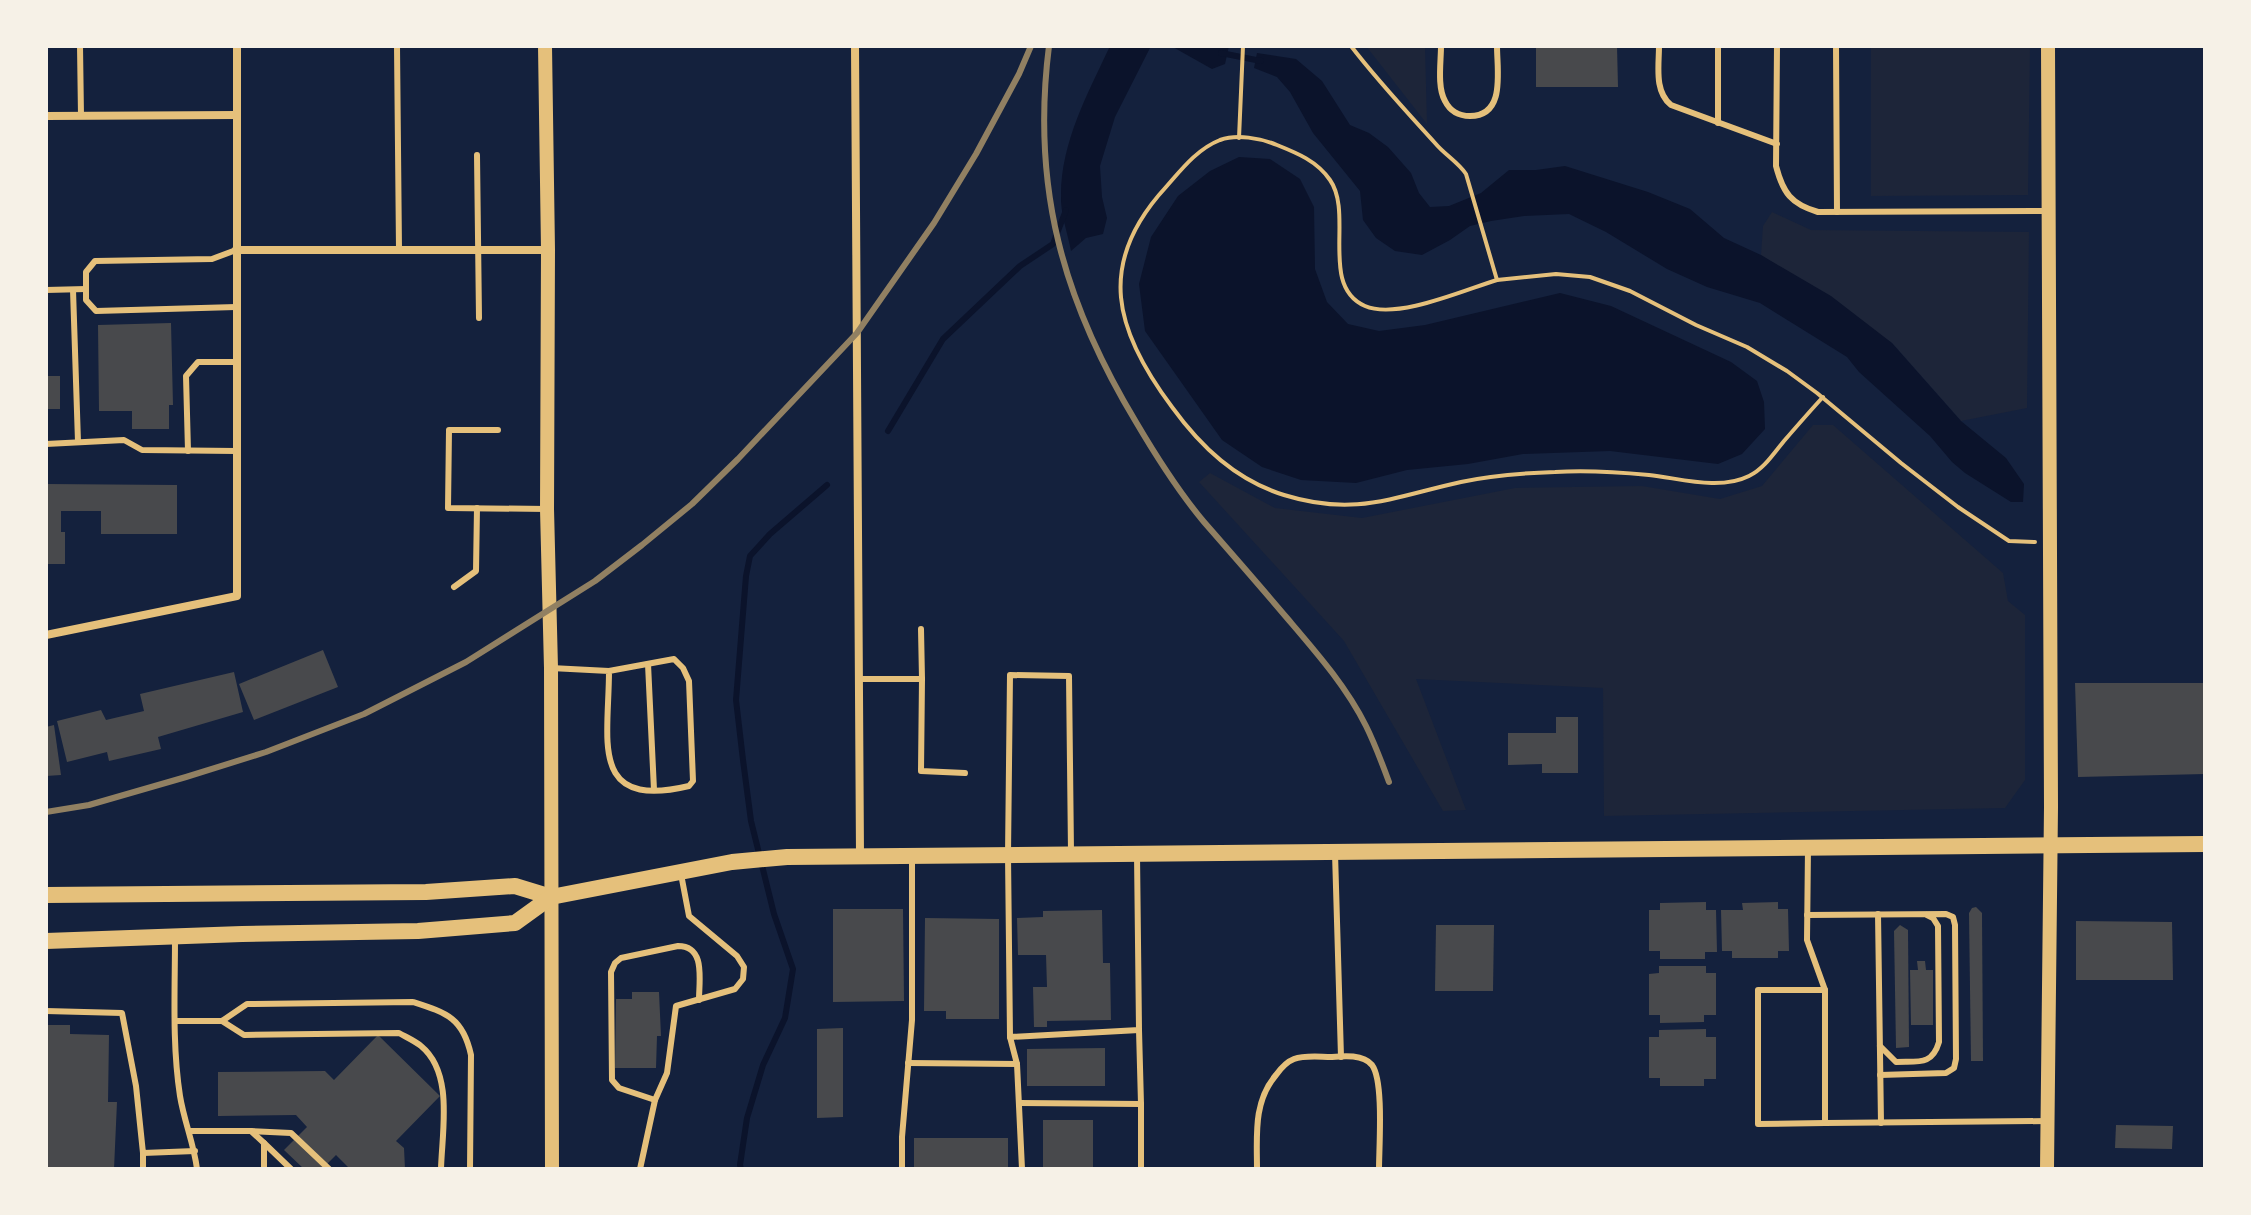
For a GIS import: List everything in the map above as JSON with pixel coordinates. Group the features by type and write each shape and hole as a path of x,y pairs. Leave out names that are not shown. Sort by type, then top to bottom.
{"main road":[{"path":"46,941 466,929 515,923 551,897 732,862 778,859 2205,844"},
{"path":"46,895 426,892 515,886 551,897"}],"street":[{"path":"46,635 237,596 237,46"},
{"path":"545,46 552,1169"},
{"path":"855,46 860,856"},
{"path":"2047,1169 2051,846 2048,46"},
{"path":"46,116 237,115"},
{"path":"236,250 548,250"}],"lane":[{"path":"80,46 81,116"},
{"path":"397,46 399,250"},
{"path":"1441,46 1444,100 1452,112 1478,116 1488,111 1496,100 1497,46"},
{"path":"1659,46 1659,88 1663,98 1671,105 1777,144"},
{"path":"1718,46 1718,123"},
{"path":"1777,46 1776,166 1789,197 1802,207 1818,212 2048,211"},
{"path":"1836,46 1837,212"},
{"path":"477,155 479,318"},
{"path":"236,250 212,259 95,261 86,272 86,300 96,311 236,307"},
{"path":"46,290 86,289"},
{"path":"73,290 78,442"},
{"path":"188,451 186,376 198,362 236,362"},
{"path":"498,430 449,430 448,508 547,509"},
{"path":"46,444 124,440 142,450 236,451"},
{"path":"454,587 476,571 477,508"},
{"path":"921,629 921,771 965,773"},
{"path":"551,668 609,671 674,659 689,681 693,781 689,786 642,790 622,784 612,768 607,751 609,671"},
{"path":"648,664 654,790"},
{"path":"1022,1169 1017,1064 1010,1037 1010,675 1069,676 1071,855"},
{"path":"859,679 922,679"},
{"path":"1808,848 1807,940 1825,990 1825,1123"},
{"path":"1335,853 1341,1057"},
{"path":"1137,854 1141,1169"},
{"path":"902,1169 912,1020 912,856"},
{"path":"640,1169 655,1100 667,1073 676,1006 735,989 743,979 744,967 737,956 689,916 681,871"},
{"path":"1878,914 1881,1123"},
{"path":"1880,1046 1896,1062 1926,1061 1936,1053 1939,1042 1938,926 1933,918 1925,914"},
{"path":"1807,915 1946,914 1953,917 1954,1068 1946,1073 1880,1075"},
{"path":"175,936 176,1063 180,1097 197,1169"},
{"path":"655,1100 619,1088 612,1080 611,972 621,958 686,946 700,962 699,1000"},
{"path":"1825,990 1758,990 1758,1124 2047,1121"},
{"path":"222,1021 247,1004 413,1002 440,1010 457,1022 467,1038 471,1055 470,1169"},
{"path":"46,1011 122,1013 136,1086 143,1169"},
{"path":"175,1021 222,1021 244,1035 399,1033 421,1046 436,1063 444,1087 441,1169"},
{"path":"1010,1037 1139,1030"},
{"path":"1257,1169 1257,1115 1262,1099 1272,1079 1284,1065 1298,1057 1358,1057 1372,1065 1378,1080 1379,1169"},
{"path":"908,1063 1017,1064"},
{"path":"1020,1103 1141,1104"},
{"path":"190,1131 291,1133 329,1169"},
{"path":"251,1131 291,1169"},
{"path":"264,1143 264,1169"},
{"path":"143,1153 195,1151"}],"path":[{"path":"1239,138 1243,46"},
{"path":"1351,46 1436,145 1461,166 1473,193 1497,280"},
{"path":"1823,397 1767,462 1749,477 1726,482 1560,471 1505,474 1376,503 1350,506 1317,504 1282,495 1230,470 1186,427 1138,357 1127,332 1121,309 1126,252 1136,226 1155,198 1206,148 1223,139 1265,140 1314,162 1332,182 1339,205 1339,260 1343,282 1350,296 1365,307 1388,310 1421,306 1497,280 1556,274 1603,281 1747,347 1787,371 1823,397 1958,507 2009,541 2049,542"}],"shaded area":[{"path":"1110,46 1151,46 1115,117 1100,166 1107,218 1103,234 1086,238 1071,251 1061,202 1062,175 1077,118"},
{"path":"1171,46 1229,46 1225,64 1212,69"},
{"path":"1366,46 1425,46 1427,124"},
{"path":"1871,46 2030,46 2028,195 1871,196"},
{"path":"1257,53 1296,59 1322,81 1350,125 1369,133 1388,147 1411,173 1419,193 1430,207 1449,206 1481,193 1509,170 1565,166 1648,192 1690,209 1724,238 1761,255 1831,296 1892,343 1961,421 2006,458 2024,484 2023,502 2011,502 1965,473 1847,357 1760,303 1707,287 1667,269 1606,232 1569,214 1524,216 1470,226 1422,255 1395,251 1376,238 1363,220 1360,191 1313,133 1290,92 1277,77 1254,68"},
{"path":"1239,157 1270,159 1300,179 1314,207 1315,269 1327,302 1348,324 1379,331 1425,325 1560,293 1611,306 1731,362 1757,381 1764,402 1765,429 1742,454 1718,464 1610,451 1523,454 1407,470 1356,483 1301,480 1262,467 1222,440 1145,331 1139,284 1151,237 1178,196 1210,171"},
{"path":"1772,212 1811,230 2029,232 2027,408 1961,421 1892,343 1761,255 1763,226"},
{"path":"1813,425 1833,425 2003,573 2008,601 2025,615 2025,780 2005,808 1604,816 1603,688 1416,679 1466,810 1443,811 1344,641 1199,482 1210,473 1275,508 1362,518 1515,488 1642,486 1720,499 1762,486"}],"building":[{"path":"1536,46 1617,46 1618,87 1536,87"},
{"path":"171,323 173,405 169,405 169,429 132,429 132,411 99,411 98,325"},
{"path":"46,376 60,376 60,409 46,409"},
{"path":"46,484 177,485 177,534 101,534 101,511 61,511 61,532 65,532 65,564 46,564"},
{"path":"323,650 338,687 254,720 239,684"},
{"path":"234,672 243,712 158,737 161,749 109,761 107,752 67,762 57,721 101,710 106,720 144,711 140,694"},
{"path":"2075,683 2205,683 2205,774 2078,777"},
{"path":"1556,717 1578,717 1578,773 1542,773 1542,764 1508,765 1508,733 1556,733"},
{"path":"54,725 61,775 46,776 46,727"},
{"path":"1706,902 1706,910 1716,910 1717,952 1705,952 1705,959 1660,959 1660,951 1649,951 1649,910 1660,910 1660,903"},
{"path":"1778,902 1778,909 1788,909 1789,951 1778,951 1778,958 1732,958 1732,951 1722,951 1721,910 1743,910 1742,903"},
{"path":"1976,907 1982,913 1983,1061 1971,1061 1969,913"},
{"path":"833,909 903,909 904,1001 833,1002"},
{"path":"1102,910 1103,963 1110,963 1111,1020 1047,1021 1047,1027 1034,1027 1033,987 1047,987 1046,955 1018,955 1017,918 1043,917 1043,911"},
{"path":"925,918 999,919 999,1019 946,1019 946,1011 924,1011"},
{"path":"2076,921 2172,922 2173,980 2076,980"},
{"path":"1436,925 1494,925 1493,991 1435,991"},
{"path":"1900,925 1908,930 1909,1047 1896,1048 1894,931"},
{"path":"1917,961 1925,961 1926,970 1933,970 1933,1025 1911,1025 1910,970 1918,970"},
{"path":"1659,966 1706,966 1706,973 1716,973 1716,1015 1704,1015 1704,1022 1660,1023 1660,1015 1649,1015 1649,974 1659,973"},
{"path":"632,992 659,992 661,1036 657,1036 656,1068 615,1068 616,999 632,999"},
{"path":"46,1025 70,1025 70,1034 109,1035 108,1102 117,1102 114,1169 46,1169"},
{"path":"843,1028 843,1117 817,1118 817,1029"},
{"path":"1706,1029 1706,1037 1716,1037 1716,1079 1704,1079 1704,1086 1660,1086 1660,1078 1649,1078 1649,1037 1659,1037 1659,1030"},
{"path":"378,1035 440,1096 396,1141 404,1148 405,1169 350,1169 336,1155 322,1169 304,1169 284,1150 307,1127 296,1115 218,1116 218,1072 325,1071 334,1080"},
{"path":"1105,1048 1105,1086 1027,1086 1027,1049"},
{"path":"1043,1120 1093,1120 1093,1169 1043,1169"},
{"path":"2116,1125 2173,1126 2172,1149 2115,1148"},
{"path":"914,1138 1008,1138 1008,1169 914,1169"}],"waterway":[{"path":"1221,53 1261,61"},
{"path":"888,431 943,339 1020,266 1053,244 1066,210"},
{"path":"741,1169 747,1118 763,1065 785,1018 793,969 774,914 751,821 743,760 736,700 746,576 750,556 770,534 827,485"}],"railway":[{"path":"46,812 89,805 186,777 266,752 364,714 466,662 595,581 642,545 692,504 738,459 857,333 934,223 976,154 1031,46"},
{"path":"1049,46 1045,98 1049,195 1058,242 1089,332 1136,422 1176,486 1340,683 1369,733 1389,782"}]}
